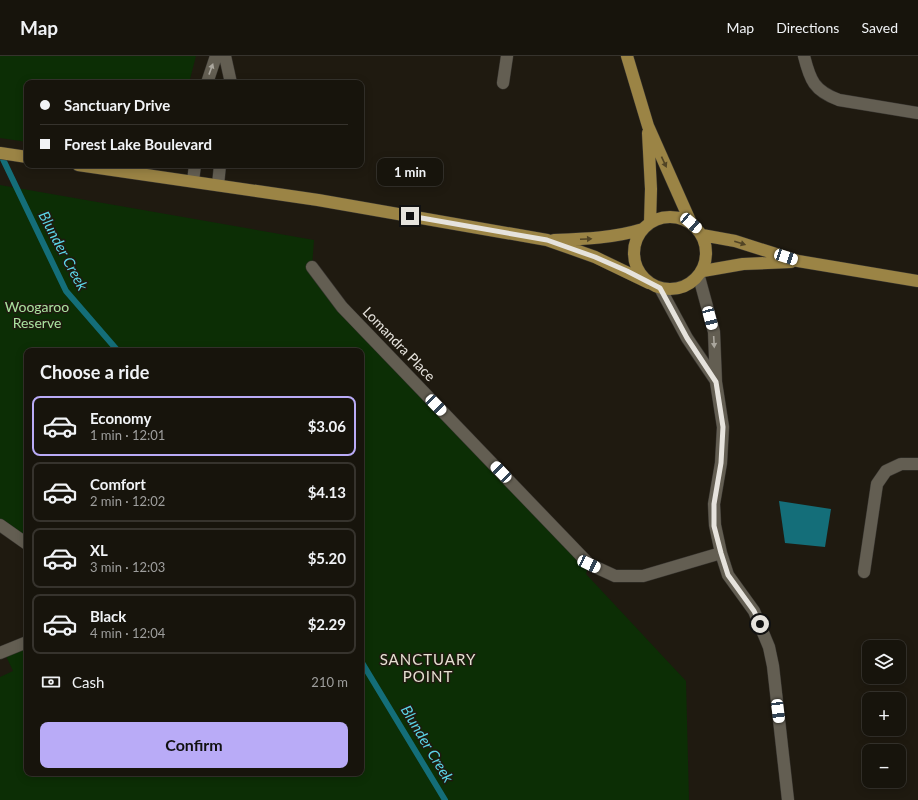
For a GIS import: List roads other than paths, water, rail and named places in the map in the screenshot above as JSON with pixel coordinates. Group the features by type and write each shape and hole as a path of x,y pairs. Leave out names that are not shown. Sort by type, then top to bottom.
{"main road":[{"path":"100,168 318,200 547,240 595,257 660,288 670,290 681,288 691,284 701,274 707,259 706,246 702,235 691,223 648,126 627,56"},
{"path":"648,126 651,189 647,226 637,239 634,251 635,263 640,274 649,283"},
{"path":"0,153 24,157"},
{"path":"547,240 598,238 626,234 660,219 670,217 691,223"},
{"path":"702,235 735,241 798,262 918,281"},
{"path":"701,274 743,264 798,262"}],"street":[{"path":"208,80 216,56"},
{"path":"225,56 230,80"},
{"path":"503,83 507,56"},
{"path":"804,56 813,84 828,96 839,100 918,113"},
{"path":"193,181 195,168"},
{"path":"218,185 220,168"},
{"name":"Lomandra Place","path":"312,267 342,307 589,564 615,576 643,576 721,553"},
{"path":"701,274 714,332 716,382 723,427 721,463 714,504 714,526 728,575 754,611 769,647 773,666 788,800"},
{"path":"660,288 687,338 716,382"},
{"path":"864,572 877,484 886,471 901,464 918,464"},
{"path":"0,525 24,542"},
{"path":"0,653 24,643"}],"water":[{"path":"779,501 831,509 825,547 785,543"}],"waterway":[{"name":"Blunder Creek","path":"0,153 66,291 115,348"},
{"name":"Blunder Creek","path":"364,666 445,800"}],"district":[{"name":"SANCTUARY POINT","path":"428,668"}],"park label":[{"name":"Woogaroo Reserve","path":"37,316"}]}
